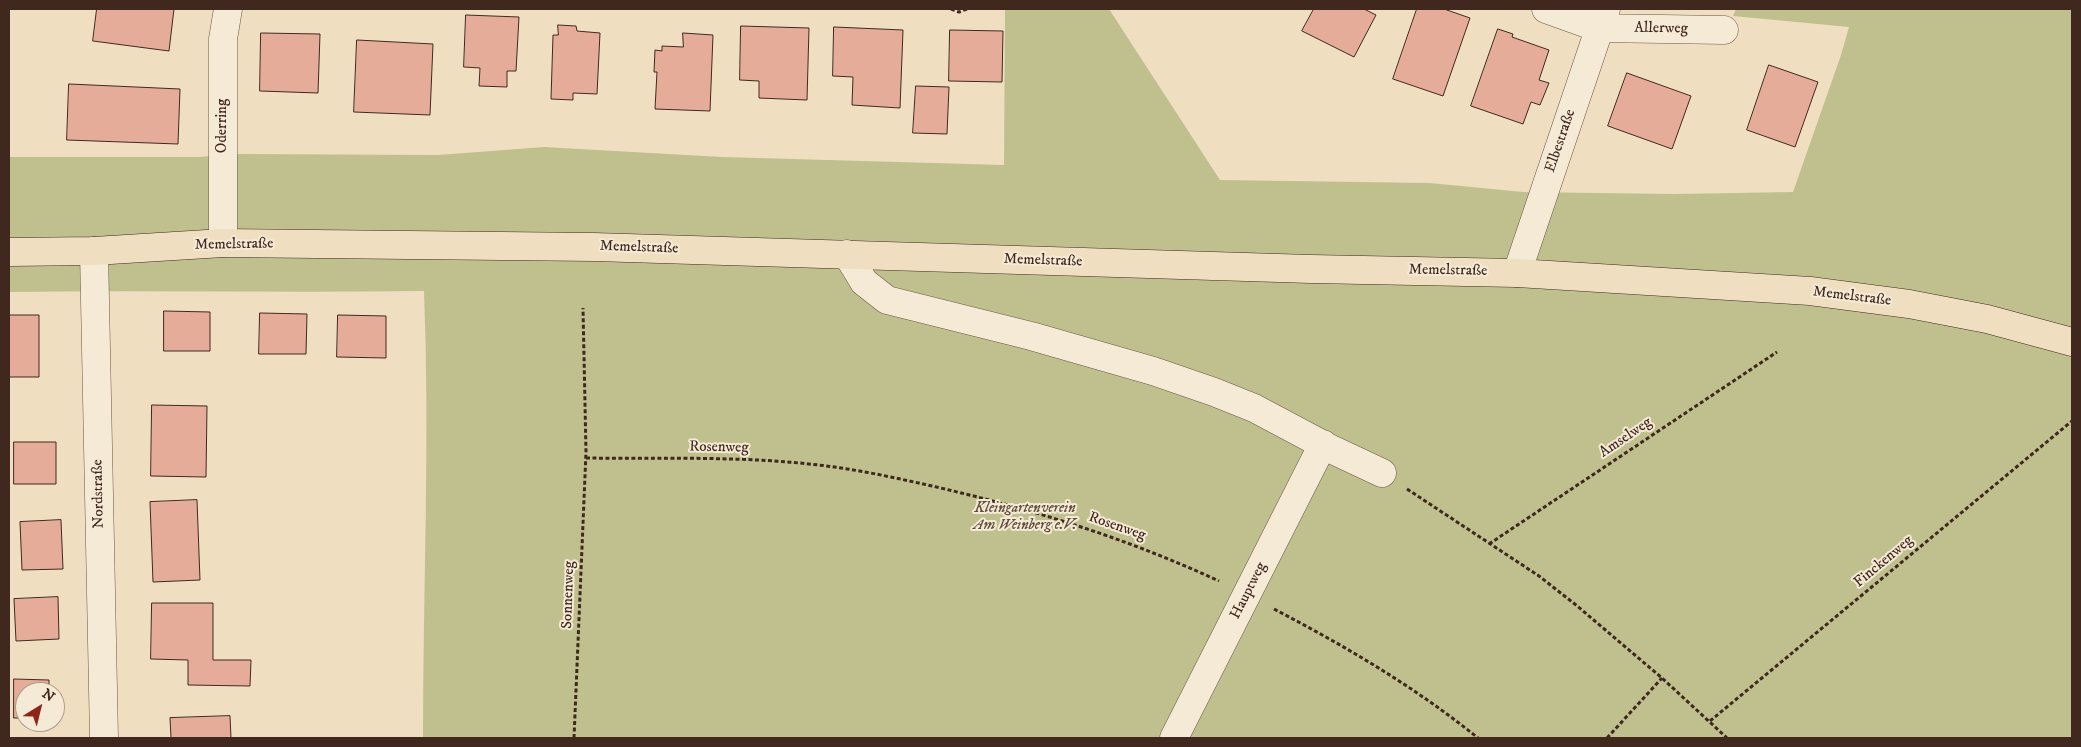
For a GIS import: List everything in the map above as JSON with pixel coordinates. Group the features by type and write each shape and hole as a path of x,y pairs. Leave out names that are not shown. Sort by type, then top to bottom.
{"main road":[{"name":"Memelstraße","path":"9,252 94,251 223,243 594,247 1517,273 1781,289 1899,302 1987,318 2072,342"}],"street":[{"name":"Oderring","path":"223,243 223,39 228,9"},
{"name":"Allerweg","path":"1546,9 1602,18 1724,30"},
{"name":"Elbestraße","path":"1517,273 1602,18"},
{"name":"Nordstraße","path":"94,251 104,738"},
{"path":"847,254 864,282 887,300 1031,336 1153,371 1254,408 1382,473"},
{"name":"Hauptweg","path":"1174,738 1323,444"}],"path":[{"path":"951,9 960,12 967,9"},
{"name":"Sonnenweg","path":"574,738 586,458 583,308"},
{"name":"Amselweg","path":"1488,544 1777,352"},
{"name":"Finckenweg","path":"1710,721 2072,421"},
{"name":"Rosenweg","path":"586,458 743,459 809,464 887,476 960,493 1099,532 1166,556 1247,594 1324,635 1386,672 1453,718 1478,738"},
{"path":"1382,473 1539,576 1662,678 1727,738"},
{"path":"1607,738 1662,678"}],"green space":[{"name":"Kleingartenverein Am Weinberg e.V.","path":"1005,9 1109,9 1220,180 1430,183 1523,192 1674,194 1793,192 1849,27 1733,16 1736,9 2072,9 2072,738 423,738 426,459 424,291 9,292 9,157 199,157 240,154 438,155 544,147 722,157 1004,165"}],"building":[{"path":"97,9 174,9 169,51 93,41"},
{"path":"1314,9 1364,9 1376,15 1354,57 1302,31"},
{"path":"1417,9 1444,9 1470,18 1443,96 1393,79"},
{"path":"466,15 519,17 516,71 507,71 507,87 479,86 480,68 464,67"},
{"path":"558,25 576,26 577,31 600,33 597,94 573,93 573,100 551,99 553,35 558,35"},
{"path":"741,26 809,28 807,100 759,98 759,81 740,80"},
{"path":"834,27 903,30 900,108 852,105 853,77 833,76"},
{"path":"1498,29 1513,34 1512,37 1549,50 1539,80 1549,83 1540,105 1531,102 1523,124 1471,106"},
{"path":"950,30 1003,31 1002,82 949,81"},
{"path":"261,33 320,34 318,93 260,91"},
{"path":"683,33 713,35 710,111 655,109 657,72 654,72 655,50 662,51 662,46 683,47"},
{"path":"357,40 433,44 430,115 354,112"},
{"path":"1769,65 1818,82 1795,147 1747,130"},
{"path":"1627,73 1691,96 1672,149 1608,126"},
{"path":"69,84 180,89 178,144 67,140"},
{"path":"916,86 949,87 947,134 913,133"},
{"path":"164,311 210,312 210,351 164,351"},
{"path":"260,313 307,314 306,354 259,354"},
{"path":"9,315 39,315 39,377 9,377"},
{"path":"338,315 386,316 386,358 337,357"},
{"path":"152,405 207,406 206,477 151,476"},
{"path":"14,442 56,442 56,484 14,484"},
{"path":"197,500 200,580 153,582 150,502"},
{"path":"61,520 63,569 22,570 20,522"},
{"path":"58,597 59,639 16,641 14,599"},
{"path":"152,603 213,603 213,660 251,660 250,686 188,685 188,660 151,659"},
{"path":"14,679 49,680 49,682 15,682 14,718"},
{"path":"230,716 231,738 171,738 170,718"}]}
